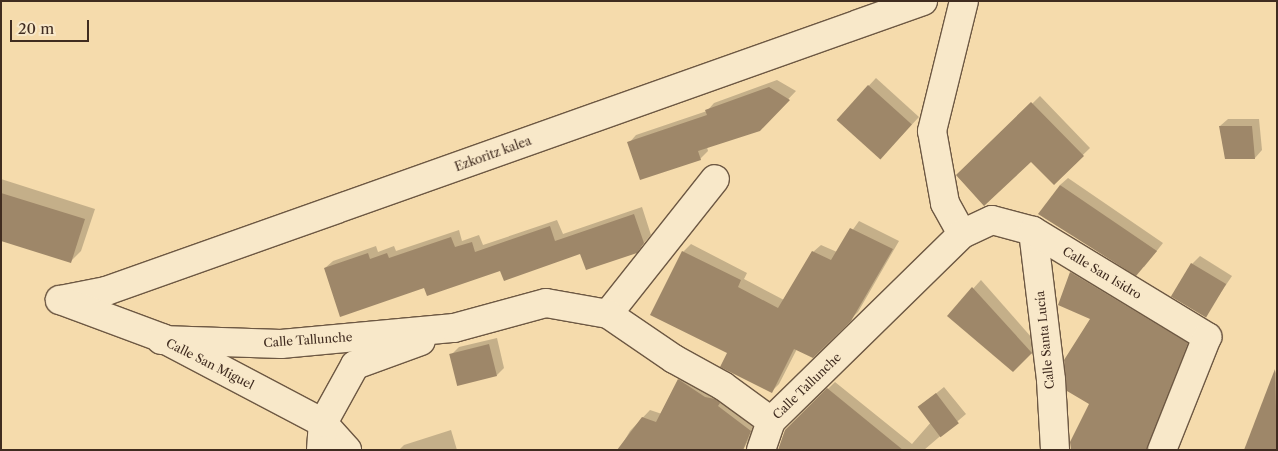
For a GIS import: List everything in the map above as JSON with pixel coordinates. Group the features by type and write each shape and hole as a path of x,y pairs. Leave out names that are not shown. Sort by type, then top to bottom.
{"street":[{"name":"Ezkoritz kalea","path":"60,300 106,291 923,1"},
{"path":"962,234 945,203 932,131 964,1"},
{"path":"608,314 715,179"},
{"name":"Calle Tallunche","path":"321,450 323,423 355,365 454,328 546,303 608,314 674,359 723,386 771,421 962,234 992,220"},
{"name":"Calle San Isidro","path":"992,220 1033,231 1207,337 1162,450"},
{"name":"Calle Santa Lucía","path":"1033,231 1051,380 1055,450"},
{"name":"Calle San Miguel","path":"60,300 162,340 323,423 347,450"},
{"name":"Calle Tallunche","path":"162,340 281,344 454,328"},
{"path":"760,450 771,421"}],"building":[{"path":"868,85 912,124 880,159 837,120"},
{"path":"769,87 790,100 760,131 698,151 701,160 640,180 627,142 707,115 705,110"},
{"path":"1031,102 1084,156 1054,185 1031,162 984,206 956,175"},
{"path":"1219,126 1252,126 1255,159 1225,159"},
{"path":"1060,185 1157,251 1136,276 1038,214"},
{"path":"1,193 85,219 71,263 1,241"},
{"path":"634,214 644,243 637,253 586,270 580,254 504,281 500,271 427,296 424,288 340,317 324,268 368,253 370,259 387,253 389,258 451,237 455,247 472,242 475,252 550,226 555,241"},
{"path":"850,228 893,249 851,321 813,358 794,349 772,393 720,367 727,353 650,315 682,251 741,280 738,287 778,308 812,251 831,260"},
{"path":"1191,263 1226,284 1206,318 1171,296"},
{"path":"1070,272 1188,343 1147,450 1071,450 1070,442 1089,404 1067,391 1064,360 1090,319 1058,305"},
{"path":"972,287 1032,353 1013,372 947,316"},
{"path":"489,344 497,376 457,386 449,354"},
{"path":"1275,369 1277,450 1244,450"},
{"path":"678,379 705,397 715,399 720,403 718,406 751,431 743,450 617,450 642,417 656,422"},
{"path":"827,388 903,450 778,450 785,430"},
{"path":"936,393 959,423 941,437 918,407"}]}
